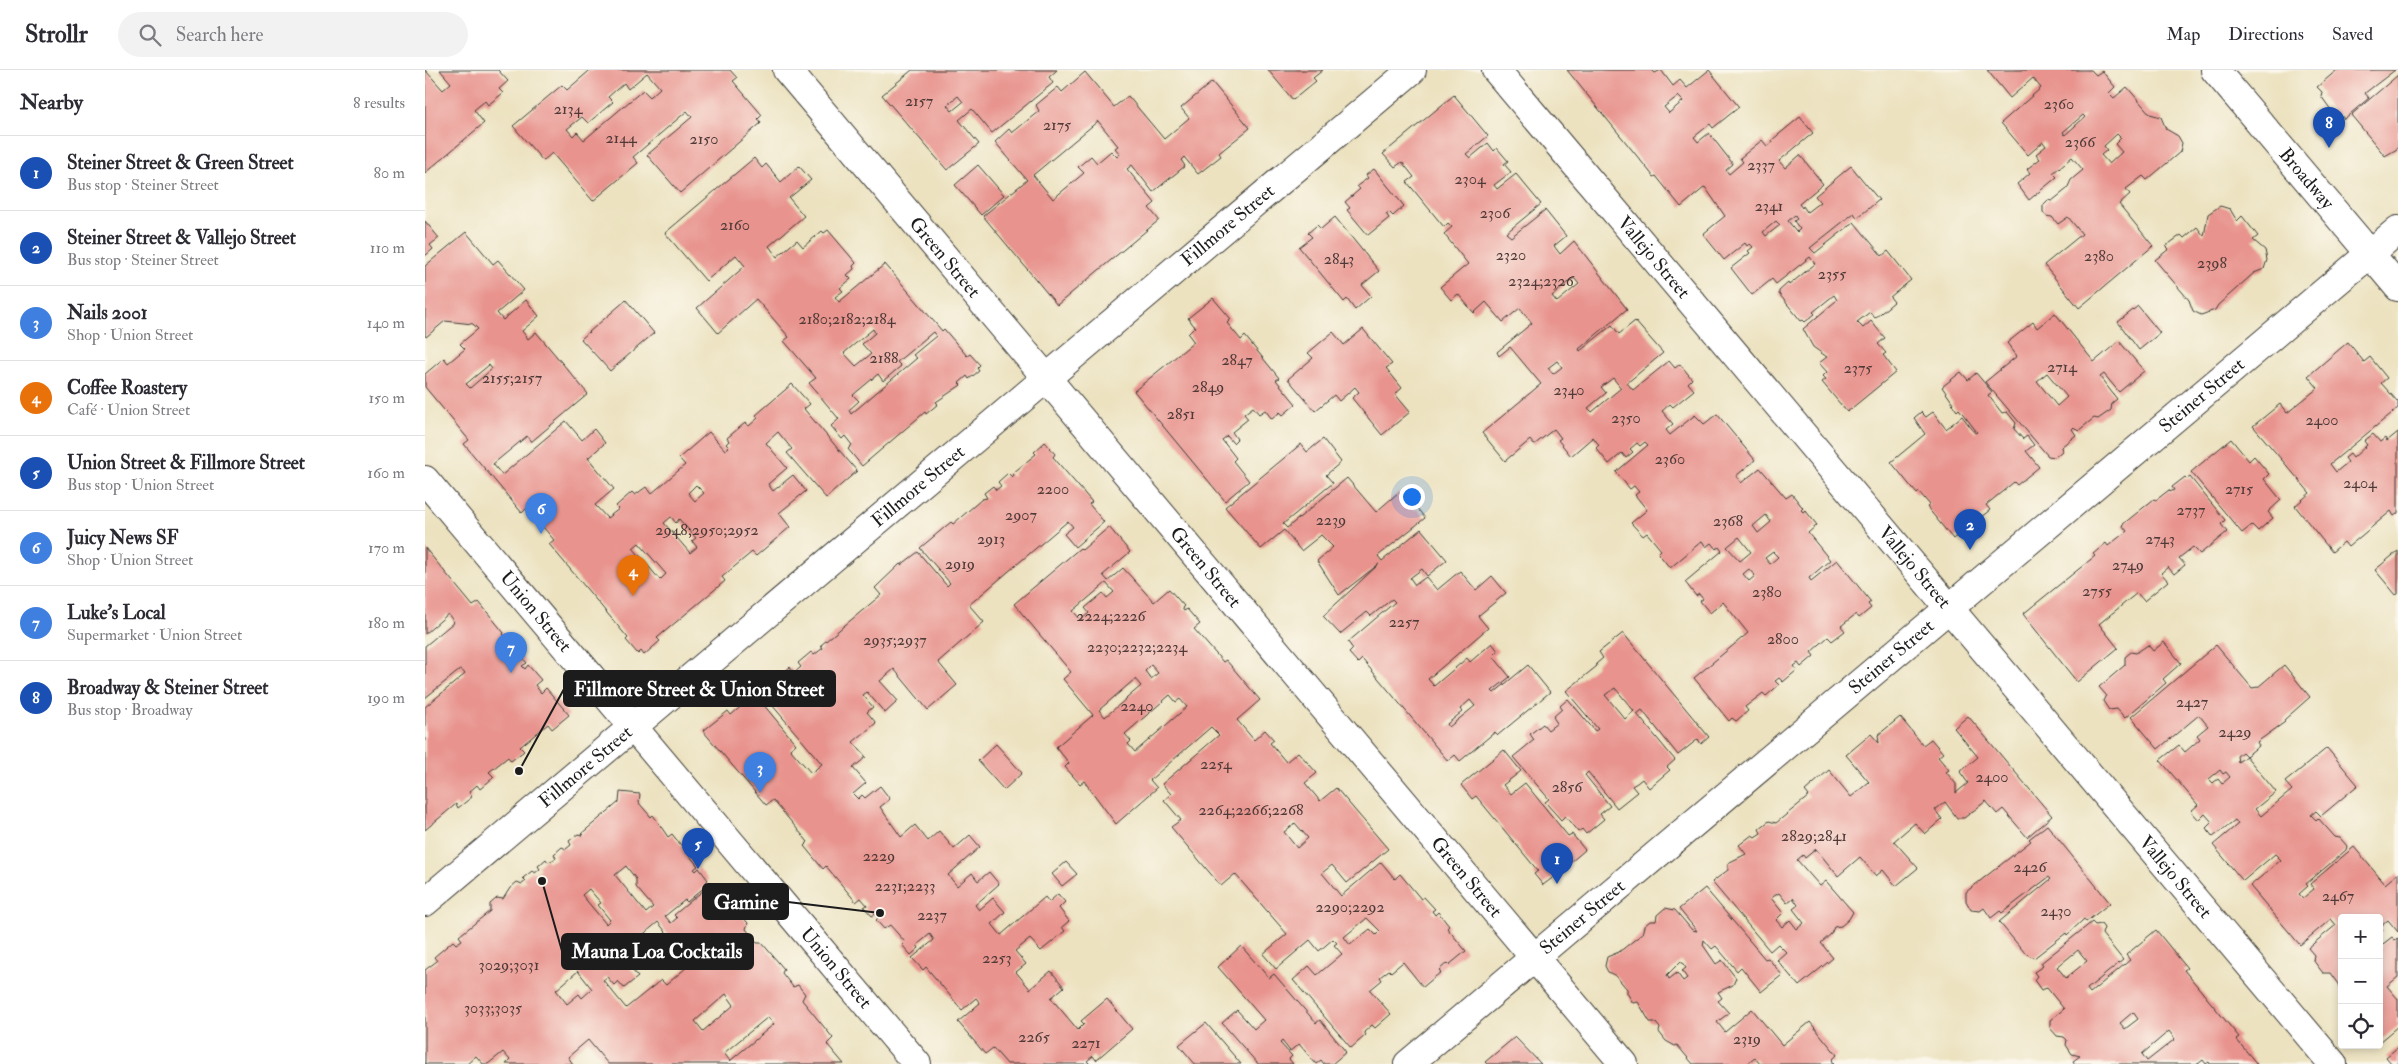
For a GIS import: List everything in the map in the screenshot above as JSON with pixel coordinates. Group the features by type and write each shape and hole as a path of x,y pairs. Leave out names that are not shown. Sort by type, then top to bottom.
{"street":[{"name":"Green Street","path":"787,70 1624,1064"},
{"name":"Fillmore Street","path":"425,902 1412,70"},
{"name":"Vallejo Street","path":"1496,70 2333,1064"},
{"name":"Broadway","path":"2215,70 2398,288"},
{"name":"Steiner Street","path":"1408,1064 2398,230"},
{"name":"Union Street","path":"425,480 917,1064"}],"building":[{"path":"425,70 443,90 451,83 440,70 498,70 508,81 499,89 503,93 488,105 485,101 474,110 484,123 425,173"},
{"path":"587,70 730,70 737,78 733,81 762,115 758,119 761,123 680,193 647,155 692,117 687,111 633,157 638,163 593,201 552,153 543,161 513,126 562,85 567,90 588,72","holes":["647,73 660,88 650,97 643,90 584,140 577,132 573,136 567,129 582,117 588,123 613,102 608,97 624,83 628,89"]},
{"path":"912,70 1057,70 1049,77 1053,83 992,133 972,109 959,120 979,144 947,170 882,95","holes":["958,96 963,102 952,111 947,105"]},
{"path":"1268,70 1323,70 1313,78 1316,81 1293,100"},
{"path":"1567,70 1652,70 1655,73 1661,70 1673,86 1680,80 1687,88 1709,70 1739,107 1713,128 1710,124 1694,137 1698,142 1709,133 1733,164 1726,170 1729,174 1743,162 1740,158 1762,140 1767,146 1800,117 1813,133 1779,161 1785,168 1800,155 1823,184 1799,204 1802,208 1803,206 1807,212 1820,202 1815,196 1851,166 1879,200 1857,218 1854,213 1810,248 1815,253 1854,222 1882,256 1888,251 1911,280 1890,297 1894,302 1875,318 1870,312 1857,322 1863,328 1871,321 1885,338 1878,344 1886,353 1883,355 1896,372 1847,412 1822,382 1826,379 1823,376 1827,372 1819,363 1827,357 1813,347 1803,329 1837,300 1834,295 1813,312 1815,314 1805,322 1801,321 1779,294 1779,291 1788,283 1789,285 1815,264 1810,257 1776,284 1772,279 1752,295 1731,268 1750,253 1748,251 1753,247 1750,244 1747,246 1745,243 1724,260 1703,234 1725,216 1705,187 1681,207 1656,176 1654,177","holes":["1678,96 1683,101 1669,113 1664,107","1795,215 1797,219 1794,221 1800,229 1797,232 1788,221","1776,221 1780,225 1766,236 1763,232"]},
{"path":"1987,70 2091,70 2096,75 2102,71 2115,87 2109,93 2114,98 2127,87 2150,114 2161,117 2166,129 2178,136 2182,143 2180,152 2147,180 2143,176 2126,189 2130,194 2119,204 2153,246 2079,308 2044,265 2082,234 2068,217 2058,224 2052,217 2046,216 2043,212 2043,205 2048,200 2052,201 2067,189 2071,180 2083,170 2072,157 2053,173 2057,177 2029,200 2017,184 2030,173 2027,169 2040,159 2036,154 2046,146 2043,142 2028,155 2001,123 2041,88 2033,78 2010,98","holes":["2083,115 2085,117 2065,135 2063,132","2117,134 2121,138 2115,144 2122,152 2109,164 2101,155 2107,150 2104,146"]},
{"path":"2337,70 2395,70 2365,93 2369,98 2344,119 2340,114 2334,114 2321,96 2322,92 2317,87"},
{"path":"1085,72 1114,107 1128,96 1164,139 1189,118 1181,108 1212,82 1250,128 1219,153 1221,156 1198,174 1184,157 1181,160 1185,166 1153,192 1132,165 1127,169 1155,203 1149,208 1159,220 1057,305 983,216 1027,180 995,142 1009,129 1012,133 1039,111 1036,105 1058,87 1062,92","holes":["1098,121 1118,146 1115,148 1120,154 1117,157 1111,151 1097,163 1091,156 1078,167 1084,173 1053,199 1033,175"]},
{"path":"2398,75 2398,145 2397,149 2385,156 2351,115"},
{"path":"1454,95 1488,136 1466,154 1470,158 1488,143 1494,151 1497,148 1508,161 1504,164 1511,172 1494,185 1497,189 1516,174 1541,204 1506,233 1511,237 1545,210 1566,236 1554,246 1560,254 1574,241 1627,309 1579,349 1580,351 1612,325 1619,334 1635,321 1663,353 1627,383 1633,390 1669,361 1675,368 1680,364 1692,379 1688,383 1694,390 1673,407 1670,404 1662,411 1673,424 1666,430 1670,435 1695,415 1704,424 1717,414 1755,460 1736,476 1741,483 1760,468 1786,498 1792,494 1803,508 1801,510 1803,512 1805,510 1817,525 1808,533 1830,560 1809,578 1811,581 1837,560 1871,602 1868,604 1871,608 1859,618 1856,614 1841,626 1845,631 1832,641 1828,637 1811,652 1814,656 1801,667 1798,663 1794,666 1797,670 1783,682 1779,678 1775,681 1779,685 1766,696 1763,693 1745,707 1748,711 1736,721 1732,718 1729,721 1694,678 1748,633 1723,602 1710,613 1700,601 1703,599 1699,594 1696,596 1685,582 1722,551 1719,547 1716,549 1711,543 1706,547 1702,541 1670,568 1658,553 1661,550 1647,533 1643,536 1631,523 1647,510 1635,495 1639,492 1634,486 1630,489 1616,472 1648,445 1645,442 1640,446 1637,443 1630,449 1633,452 1626,458 1622,453 1609,464 1596,448 1599,445 1593,437 1571,456 1558,440 1561,438 1554,429 1534,445 1530,440 1505,461 1482,433 1541,384 1510,347 1499,356 1497,352 1532,323 1520,308 1503,322 1486,302 1474,313 1458,294 1451,300 1440,287 1468,264 1444,234 1452,227 1448,223 1444,227 1407,182 1414,177 1402,162 1395,167 1383,154","holes":["1574,278 1579,284 1557,302 1552,296","1557,361 1562,367 1553,374 1548,368","1613,378 1621,388 1592,412 1588,408 1606,393 1601,387","1766,515 1771,522 1758,533 1753,526","1739,537 1751,552 1740,561 1727,547","1773,552 1778,557 1770,564 1765,558","1749,569 1755,576 1749,581 1743,574"]},
{"path":"754,158 762,168 766,164 781,182 799,166 811,180 789,198 804,216 769,246 777,257 797,240 803,247 822,231 824,233 828,230 856,263 853,266 854,269 847,275 851,279 840,288 843,291 835,297 839,302 885,264 942,331 944,329 967,356 970,354 980,365 977,368 979,371 969,379 967,376 959,383 961,385 936,402 938,404 926,414 925,412 862,466 848,449 852,445 845,436 842,439 831,426 839,419 809,383 816,378 784,341 789,337 756,299 718,333 697,308 745,266 736,255 706,281 665,233","holes":["873,329 875,333 862,344 871,354 856,366 844,353","933,332 936,336 913,355 917,358 851,414 849,410 859,401 853,395 878,374 883,381 901,366 897,362"]},
{"path":"978,165 1004,195 981,215 955,185"},
{"path":"1374,169 1404,206 1393,216 1389,212 1386,214 1389,218 1368,235 1347,210 1350,208 1345,202 1360,189 1357,186 1368,178 1366,175"},
{"path":"2220,206 2230,209 2237,221 2242,216 2258,236 2253,240 2265,250 2267,260 2264,269 2254,273 2218,305 2215,310 2201,315 2193,311 2189,300 2155,260 2169,249 2166,246 2181,235 2184,238 2197,227 2204,236 2208,214"},
{"path":"1335,217 1379,271 1362,285 1371,296 1355,310 1347,299 1344,302 1299,247 1312,237 1308,233 1317,225 1321,229"},
{"path":"425,221 439,238 430,245 433,249 425,256"},
{"path":"466,232 493,264 498,260 524,290 497,313 503,320 526,300 539,316 522,331 528,339 536,332 588,394 531,442 527,436 493,464 502,475 566,421 582,440 594,429 605,443 588,458 614,489 595,505 607,518 619,509 616,506 632,492 635,495 646,487 651,494 685,465 679,458 709,432 725,450 729,447 726,444 729,441 727,438 745,423 749,426 758,418 756,415 792,384 810,404 804,409 857,471 826,498 787,453 792,449 778,432 766,443 787,468 768,484 773,491 793,475 806,491 779,513 790,527 756,556 752,552 722,577 725,581 657,638 660,641 644,655 641,651 638,654 626,640 628,638 549,544 554,540 527,508 522,513 464,444 469,440 425,387 425,374 444,358 448,363 465,349 460,344 478,329 473,324 445,321 426,337 425,266","holes":["489,365 492,369 470,388 466,384","696,485 704,493 695,501 688,493","671,517 676,523 679,519 696,538 692,541 697,547 690,553 664,523","639,543 666,574 660,580 633,548"]},
{"path":"1213,298 1231,319 1227,323 1241,340 1245,336 1279,378 1276,380 1296,404 1283,415 1280,412 1272,419 1265,410 1259,414 1253,407 1244,414 1248,419 1232,432 1237,439 1233,443 1227,436 1222,440 1236,458 1233,461 1249,481 1225,501 1134,391 1194,342 1188,334 1195,327 1188,318"},
{"path":"626,300 654,333 610,371 581,339"},
{"path":"2138,306 2160,333 2139,350 2118,322"},
{"path":"2055,313 2094,362 2119,341 2144,371 2119,392 2104,374 2100,377 2117,399 2112,403 2111,410 2098,419 2094,418 2078,431 2074,427 2072,429 2076,435 2061,447 2062,451 2055,457 2048,456 1985,382 2017,356 2007,343 2033,322 2037,328","holes":["2047,373 2067,397 2057,406 2037,381"]},
{"path":"1363,329 1392,364 1386,368 1402,388 1395,394 1410,412 1382,435 1352,398 1359,392 1355,387 1339,401 1334,395 1315,411 1288,379 1313,358 1308,353 1333,332 1344,345"},
{"path":"2348,342 2364,362 2370,357 2387,378 2381,383 2398,402 2398,408 2330,464 2336,472 2348,462 2345,458 2350,454 2353,458 2367,445 2364,441 2373,434 2380,442 2385,438 2387,441 2398,432 2398,513 2394,516 2391,511 2348,547 2344,542 2332,552 2295,506 2310,493 2253,426 2280,404 2287,413 2318,388 2308,376"},
{"path":"1961,372 1968,380 1976,373 1992,392 1988,395 2002,413 2007,412 2016,423 2014,429 2023,439 2027,436 2034,445 2026,451 2039,467 2017,485 2014,482 1986,505 1990,510 1953,539 1927,507 1930,505 1919,492 1917,494 1891,462 1925,434 1914,418 1921,412 1926,417 1933,412 1946,429 1962,416 1975,433 1977,432 1959,409 1957,411 1942,387"},
{"path":"1323,439 1341,462 1326,475 1333,483 1283,524 1287,528 1347,478 1376,512 1399,492 1425,518 1378,556 1382,561 1421,529 1447,560 1427,576 1422,569 1410,578 1415,585 1426,577 1437,590 1460,571 1476,590 1492,576 1506,593 1478,616 1488,628 1428,679 1434,686 1467,658 1470,662 1492,643 1498,651 1493,656 1510,677 1492,691 1494,693 1528,665 1550,692 1498,735 1495,732 1460,761 1455,755 1448,761 1362,659 1358,663 1349,653 1353,649 1348,642 1395,602 1392,599 1371,616 1367,612 1340,634 1323,616 1379,564 1339,595 1317,561 1333,547 1321,535 1301,551 1284,530 1261,549 1225,507 1301,444 1307,452","holes":["1470,700 1475,706 1449,727 1447,724 1462,712 1460,709"]},
{"path":"2231,439 2249,461 2254,456 2269,474 2264,479 2281,500 2268,512 2273,518 2258,531 2252,525 2242,533 2191,472"},
{"path":"1045,442 1055,454 1053,457 1092,502 1089,504 1104,522 1075,547 1064,534 1073,527 1068,521 969,605 984,622 938,662 957,685 928,710 894,669 880,681 898,701 885,713 867,692 863,695 873,707 867,712 876,723 853,742 866,757 853,768 866,783 853,794 858,799 862,795 865,798 880,786 890,799 880,807 901,837 915,825 928,841 939,831 954,849 970,835 980,847 948,875 957,886 972,873 978,881 989,872 999,884 975,905 979,910 993,898 1005,912 992,924 1001,935 1045,897 1049,902 1058,894 1065,902 1059,908 1069,921 1062,927 1065,931 1041,951 1030,939 1015,951 1026,964 1016,972 1030,989 1051,971 1064,987 1051,998 1078,1030 1084,1024 1081,1021 1107,999 1132,1029 1096,1060 1093,1056 1087,1061 1090,1064 1007,1064 993,1048 985,1054 958,1022 980,1003 976,998 962,1010 926,967 923,970 912,958 934,940 930,934 917,945 919,948 911,955 902,945 905,942 890,925 884,929 876,920 878,918 875,914 872,916 864,907 867,905 861,898 856,902 826,866 823,869 804,846 808,842 773,800 766,805 703,731 728,711 731,715 745,703 743,700 753,692 796,744 790,749 811,773 822,764 761,692 790,667 794,673 801,667 798,663 811,652 814,655 823,648 821,645 881,595 875,588 900,564 918,552 947,586 950,583 920,548 951,522 953,524 982,499 987,498 984,493 993,486 996,490 1001,486 998,482 1008,473 1012,477 1013,473 1036,454 1034,452"},
{"path":"2185,477 2187,479 2190,477 2225,520 2221,524 2227,532 2200,554 2193,547 2179,558 2185,565 2174,574 2168,567 2161,573 2168,581 2144,601 2137,593 2099,624 2118,648 2077,682 2023,614 2095,556 2093,554 2106,543 2108,546 2127,531 2122,525 2154,499 2156,500 2169,490 2170,492 2174,490 2172,487"},
{"path":"1109,527 1130,552 1103,575 1108,581 1123,568 1154,602 1169,589 1184,606 1182,608 1184,611 1187,609 1200,624 1194,629 1223,662 1226,660 1260,700 1237,720 1254,740 1265,730 1274,740 1270,743 1286,762 1298,752 1317,773 1305,783 1320,801 1336,788 1388,849 1347,883 1332,865 1322,873 1341,896 1381,862 1395,879 1400,874 1421,899 1424,897 1435,909 1432,911 1435,915 1438,912 1449,926 1447,928 1466,951 1449,965 1447,963 1439,970 1441,972 1423,987 1403,962 1391,972 1389,970 1380,977 1382,980 1370,990 1391,1014 1375,1028 1372,1025 1364,1032 1366,1035 1351,1048 1293,980 1309,966 1317,975 1342,954 1334,945 1337,943 1333,939 1319,951 1310,940 1276,969 1263,954 1287,934 1235,874 1221,886 1171,827 1181,820 1164,800 1171,794 1162,784 1219,735 1211,727 1150,780 1157,788 1116,824 1084,781 1080,784 1065,767 1069,763 1056,747 1093,715 1063,679 1071,672 1014,604 1080,548 1082,550","holes":["1106,583 1114,592 1107,598 1103,593 1085,608 1089,613 1081,620 1073,611","1151,665 1158,673 1151,679 1145,671","1135,679 1141,686 1105,717 1099,710","1170,695 1176,702 1180,699 1187,707 1135,752 1128,744 1131,741 1125,734","1295,823 1308,838 1297,848 1284,832","1367,918 1380,931 1376,935 1370,929 1350,945 1344,937"]},
{"path":"425,548 473,606 479,602 504,633 513,647 509,650 511,652 515,649 527,663 522,666 525,669 528,665 541,680 535,685 541,693 546,688 569,715 552,729 548,724 520,747 524,751 511,761 508,757 489,772 494,777 480,789 477,785 469,792 472,797 458,808 456,804 425,830 425,707 465,674 461,669 425,698 425,646 454,622 448,614 425,634"},
{"path":"2398,551 2398,594 2396,595 2375,570"},
{"path":"1623,633 1709,737 1701,744 1698,739 1678,755 1642,710 1637,714 1675,760 1667,767 1670,770 1649,788 1642,779 1632,786 1637,792 1617,808 1588,772 1585,775 1610,806 1600,814 1604,819 1586,834 1582,829 1578,832 1565,816 1561,820 1545,802 1549,799 1513,757 1534,740 1530,734 1543,724 1548,730 1557,723 1553,717 1562,709 1560,706 1568,699 1595,731 1598,729 1566,691 1597,666 1596,664 1603,658 1599,652","holes":["1615,688 1634,711 1625,719 1605,695"]},
{"path":"2164,642 2181,663 2163,679 2166,683 2125,718 2117,709 2109,710 2103,701 2106,695 2099,687 2125,665 2125,657 2131,652 2136,653 2148,645 2153,651"},
{"path":"2216,645 2252,688 2258,687 2284,665 2310,697 2284,720 2285,722 2257,742 2259,746 2246,756 2276,792 2255,809 2261,816 2292,790 2285,782 2327,748 2358,785 2321,816 2316,811 2311,815 2316,820 2318,818 2335,837 2340,838 2347,846 2346,850 2306,884 2308,886 2299,894 2303,898 2314,889 2310,884 2354,847 2385,884 2398,873 2398,932 2388,920 2383,924 2383,914 2338,914 2338,984 2330,973 2323,973 2313,960 2314,955 2308,948 2336,925 2331,919 2300,945 2250,886 2281,860 2275,854 2243,881 2213,845 2238,824 2235,820 2213,837 2206,828 2212,822 2205,814 2199,820 2191,811 2198,805 2160,760 2179,745 2185,752 2200,739 2197,735 2208,726 2199,715 2158,749 2131,717","holes":["2242,752 2246,756 2238,762 2237,756","2220,770 2223,774 2226,772 2230,777 2222,784 2218,779 2213,783 2209,779"]},
{"path":"1968,716 2052,816 2027,837 2003,809 1997,814 1986,801 1964,818 1957,818 1945,802 1935,810 1942,819 1925,834 1915,823 1894,841 1918,868 1896,886 1883,870 1876,876 1860,857 1838,876 1816,849 1805,858 1803,855 1797,860 1820,886 1826,881 1853,912 1849,919 1841,926 1834,927 1831,934 1821,943 1833,958 1799,986 1777,960 1786,952 1778,944 1770,951 1712,882 1728,870 1728,863 1746,854 1739,845 1752,835 1755,837 1761,833 1759,829 1769,821 1776,823 1809,796 1805,791 1829,770 1851,797 1869,782 1846,755 1871,734 1879,743 1878,735 1900,717 1923,745 1931,739 1943,753 1938,757 1949,770 1946,772 1956,784 1956,793 1968,783 1960,772 1978,757 1954,728","holes":["1779,893 1787,903 1793,898 1798,905 1793,909 1804,923 1797,929 1790,920 1782,927 1776,920 1783,913 1771,898"]},
{"path":"996,744 1022,773 1004,790 978,761"},
{"path":"1504,750 1521,771 1503,785 1511,794 1525,783 1568,836 1572,834 1585,850 1565,867 1562,863 1551,871 1555,876 1543,885 1534,874 1538,871 1476,796 1472,799 1461,785"},
{"path":"620,792 640,794 639,803 651,817 653,815 668,837 672,834 698,866 694,869 696,871 699,868 708,880 706,882 707,885 687,902 685,900 665,916 671,923 677,918 674,915 711,884 734,912 732,914 741,915 748,923 746,929 757,943 762,943 784,969 782,973 793,987 798,985 805,994 802,1000 833,1038 827,1044 844,1064 608,1064 588,1040 568,1057 573,1064 506,1064 510,1060 503,1052 488,1064 483,1064 476,1056 467,1064 425,1064 425,970 437,961 434,957 453,941 456,944 462,940 459,936 490,911 490,904 497,898 503,899 510,888 517,882 522,884 526,881 523,878 532,871 535,873 540,869 538,866 546,859 548,862 556,858 554,854 562,847 566,849 571,845 569,841 578,834 583,835 581,834 619,802","holes":["626,866 636,879 636,887 653,907 646,913 615,875","589,889 601,903 598,905 610,920 606,924 582,895","658,922 681,951 686,948 690,952 703,941 709,948 666,985 661,980 626,1008 603,980 607,977 614,985 618,981 624,988 638,977 625,962 633,955 627,948","578,971 592,989 582,998 579,994 567,1004 556,990","726,994 734,1005 703,1031 695,1021","768,1017 774,1024 730,1061 724,1053"]},
{"path":"2047,825 2110,903 2086,922 2084,919 2067,935 2066,933 2034,958 2025,953 1999,922 2051,879 2049,877 2002,913 2000,911 1991,918 1984,908 1980,911 1971,910 1966,901 1966,892 2031,841 2029,839"},
{"path":"1066,862 1077,874 1062,886 1052,874"},
{"path":"1705,888 1765,959 1768,958 1782,975 1761,992 1741,967 1737,971 1716,946 1712,949 1704,940 1703,945 1716,964 1722,960 1736,978 1733,985 1718,992 1722,998 1718,1001 1729,1013 1717,1022 1725,1032 1752,1009 1782,1045 1810,1022 1837,1055 1832,1060 1834,1064 1760,1064 1755,1058 1747,1064 1693,1064 1677,1045 1675,1046 1666,1041 1659,1032 1660,1028 1655,1022 1650,1022 1638,1002 1633,1003 1627,993 1627,989 1616,976 1608,972 1605,966 1607,957 1619,952 1642,934 1644,926 1650,921 1656,921 1657,915 1665,908 1675,910 1692,930 1697,931 1679,909","holes":["1681,961 1686,968 1682,971 1687,978 1683,981 1677,973 1669,979 1667,975"]},
{"path":"2092,922 2095,925 2101,924 2104,928 2102,934 2123,960 2087,989 2090,993 2130,960 2126,955 2156,930 2187,968 2184,970 2239,1037 2236,1039 2257,1064 2210,1064 2209,1062 2206,1064 2203,1060 2198,1064 2075,1064 2073,1061 2080,1056 2072,1054 2066,1045 2067,1040 2064,1037 2057,1036 2050,1028 2050,1020 2064,1009 2047,988 2041,990 2034,980 2037,976 2034,972 2043,966 2041,963","holes":["2078,950 2087,961 2066,978 2057,967","2133,1012 2138,1019 2125,1029 2120,1023","2169,1031 2175,1039 2147,1061 2142,1054"]},
{"path":"2392,937 2395,940 2398,938 2398,977 2387,986 2398,999 2398,1026 2383,1039 2383,959 2383,944"},
{"path":"1241,946 1269,978 1274,974 1316,1023 1320,1020 1346,1052 1332,1064 1324,1064 1321,1060 1316,1064 1299,1044 1290,1051 1282,1041 1280,1043 1292,1056 1289,1059 1293,1064 1258,1064 1222,1023 1237,1010 1254,1029 1264,1020 1218,967"},
{"path":"1206,1023 1241,1064 1195,1064 1179,1045"},
{"path":"1515,1037 1541,1064 1487,1064 1485,1062"},
{"path":"2398,1047 2398,1064 2392,1064 2386,1057"}],"place":[{"name":"Broadway & Steiner Street","path":"2329,148"},
{"name":"Juicy News SF","path":"541,534"},
{"name":"Steiner Street & Vallejo Street","path":"1970,550"},
{"name":"Coffee Roastery","path":"633,596"},
{"name":"Luke's Local","path":"511,673"},
{"name":"Fillmore Street & Union Street","path":"519,771"},
{"name":"Nails 2001","path":"760,793"},
{"name":"Union Street & Fillmore Street","path":"698,869"},
{"name":"Mauna Loa Cocktails","path":"542,881"},
{"name":"Steiner Street & Green Street","path":"1557,884"},
{"name":"Gamine","path":"880,913"}]}
